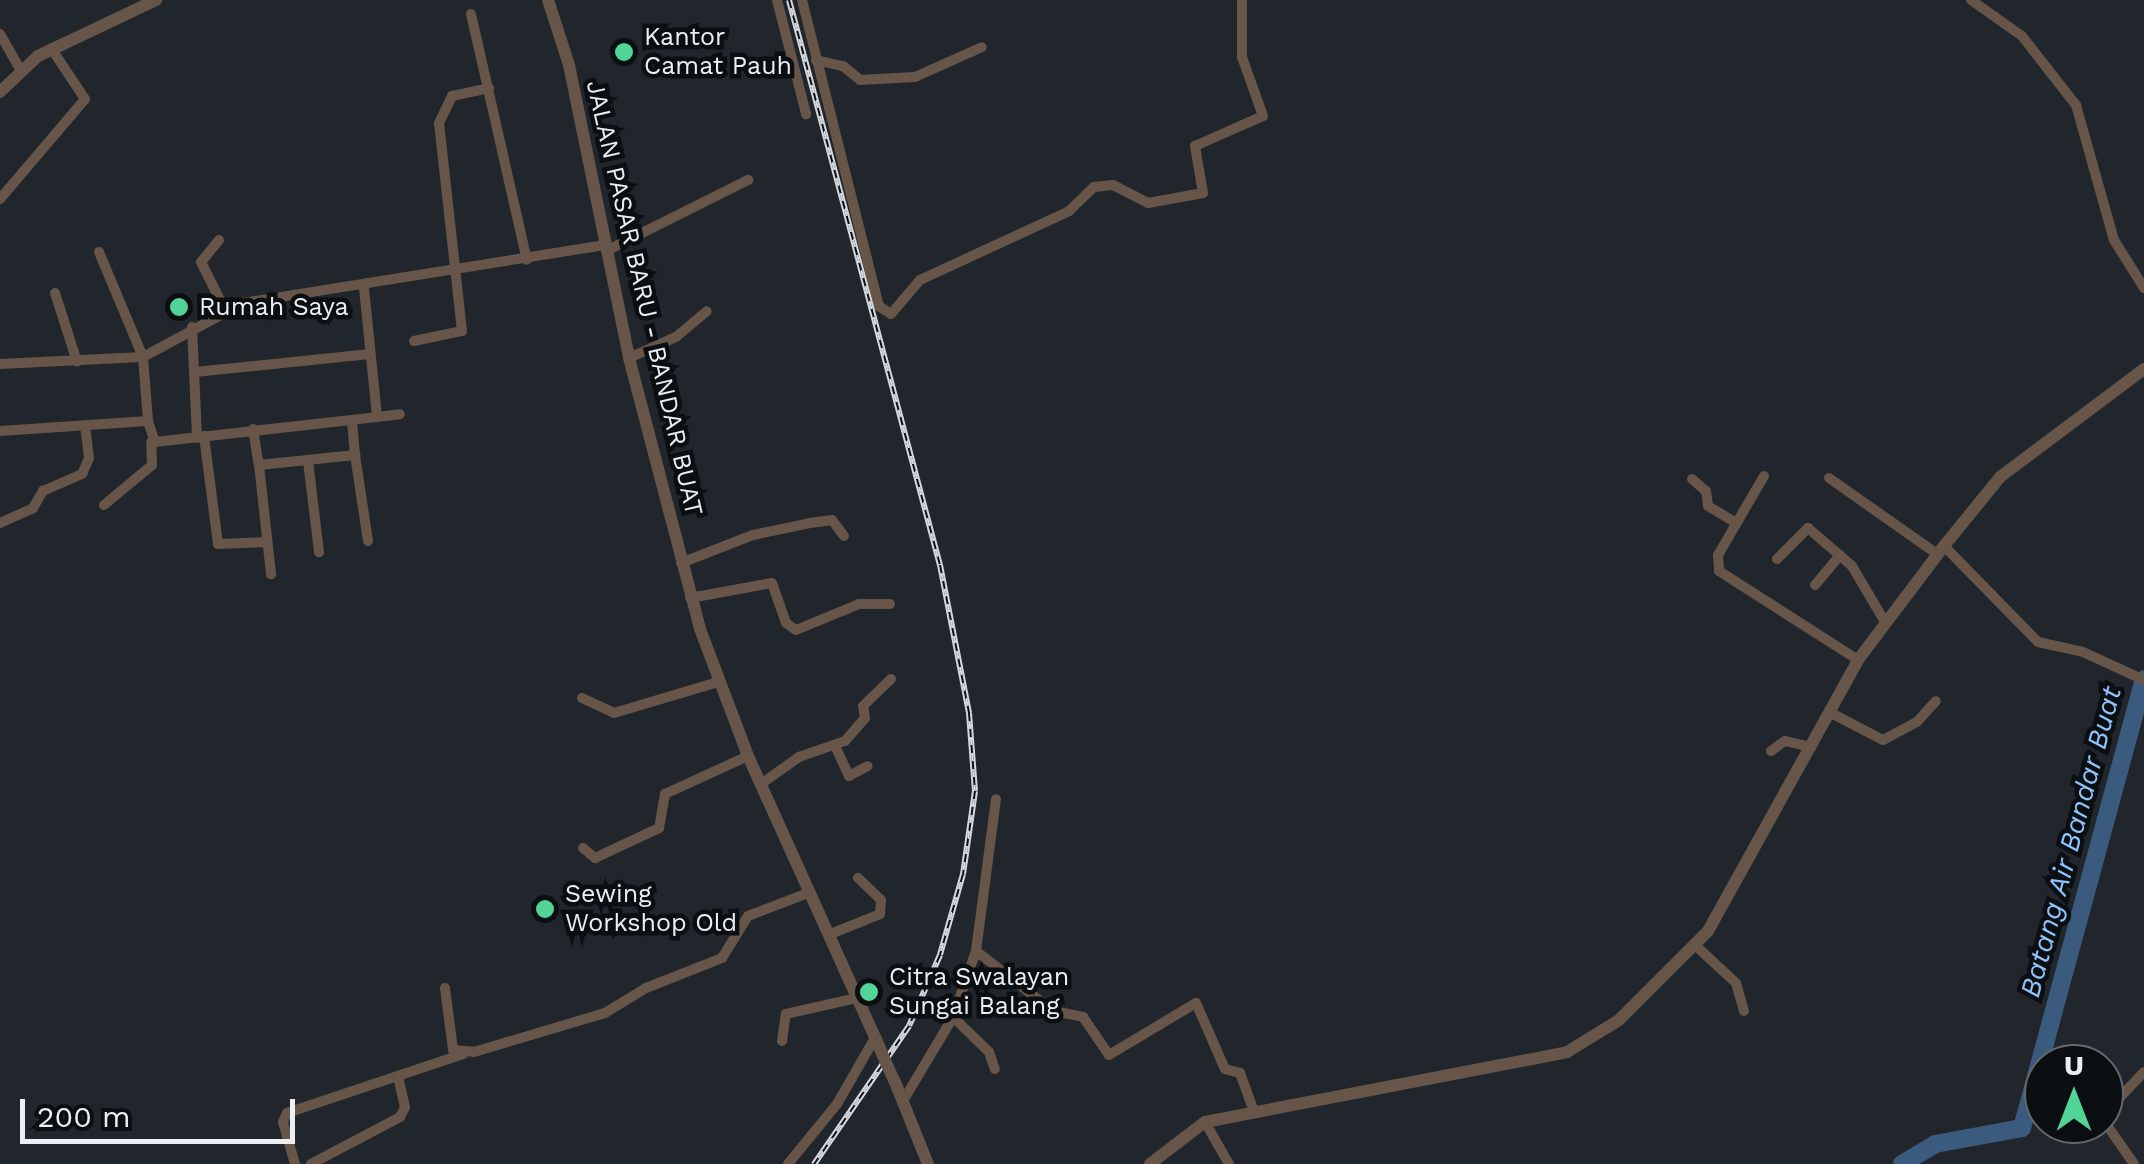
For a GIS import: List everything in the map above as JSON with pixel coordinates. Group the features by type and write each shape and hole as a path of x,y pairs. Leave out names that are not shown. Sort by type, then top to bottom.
{"street":[{"path":"0,92 20,69 51,48 156,0"},
{"name":"JALAN PASAR BARU - BANDAR BUAT","path":"548,0 572,76 629,358 690,598 748,756 928,1164"},
{"path":"776,0 806,114"},
{"path":"802,0 879,306 890,314 920,280 1069,211 1094,188 1113,185 1148,203 1203,193 1195,146 1263,116 1242,57 1242,0"},
{"path":"1971,0 2022,36 2076,105 2114,240 2144,288"},
{"path":"471,14 527,260"},
{"path":"0,34 20,69"},
{"path":"816,60 843,66 860,80 915,77 982,47"},
{"path":"0,199 85,99 51,48"},
{"path":"414,340 461,334 439,123 458,92 488,88"},
{"path":"0,364 143,357 224,308 607,247 748,180"},
{"path":"219,240 201,262 224,308"},
{"path":"98,252 143,357 152,465 104,505"},
{"path":"364,288 377,418"},
{"path":"54,294 77,362"},
{"path":"629,358 676,337 707,311"},
{"path":"192,326 201,437 218,544 267,542"},
{"path":"195,372 370,354"},
{"path":"1150,1164 1205,1122 1252,1108 1404,1088 1566,1052 1637,1005 1694,945 1728,898 1858,660 1940,550 2000,478 2144,369"},
{"path":"151,442 400,414"},
{"path":"352,421 368,540"},
{"path":"0,431 148,422"},
{"path":"0,523 82,474 89,458 84,426"},
{"path":"253,429 271,574"},
{"path":"259,465 355,455"},
{"path":"308,461 318,552"},
{"path":"1764,476 1718,555 1719,571 1858,660"},
{"path":"1828,478 1940,550 2038,642 2083,652 2141,679"},
{"path":"1692,479 1706,492 1708,506 1736,523"},
{"path":"681,563 722,553 752,535 810,523 832,520 844,536"},
{"path":"1777,559 1806,527 1840,555 1884,622"},
{"path":"1814,585 1840,555"},
{"path":"690,598 772,582 786,623 796,630 859,604 890,604"},
{"path":"761,784 800,757 836,748 865,718 863,706 879,695 880,683 891,679"},
{"path":"582,698 606,712 623,712 718,682"},
{"path":"1829,712 1886,740 1936,702"},
{"path":"1771,751 1785,741 1811,747"},
{"path":"836,748 849,776 868,766"},
{"path":"583,848 596,858 659,828 666,794 748,756"},
{"path":"903,1101 953,1017 976,951 996,798"},
{"path":"828,935 880,914 881,900 858,878"},
{"path":"295,1164 287,1113 463,1054 605,1013 646,988 722,958 748,916 808,892"},
{"path":"1694,945 1736,983 1744,1012"},
{"path":"976,951 1053,1012 1083,1018 1109,1055 1196,1003 1225,1068 1240,1073 1252,1108"},
{"path":"445,988 447,1034 453,1050 463,1054"},
{"path":"782,1041 786,1014 857,998"},
{"path":"953,1017 989,1052 995,1070"},
{"path":"788,1164 837,1104 877,1044"},
{"path":"2124,1094 2144,1072"},
{"path":"310,1164 404,1112 398,1076"},
{"path":"1205,1122 1229,1164"}],"waterway":[{"name":"Batang Air Bandar Buat","path":"1902,1164 1935,1144 2022,1128 2144,679"}],"railway":[{"path":"789,0 940,565 969,713 975,791 963,874 940,955 909,1026 814,1164"}],"place":[{"name":"Kantor Camat Pauh","path":"624,52"},
{"name":"Rumah Saya","path":"179,307"},
{"name":"Sewing Workshop Old","path":"545,909"},
{"name":"Citra Swalayan Sungai Balang","path":"869,992"}]}
